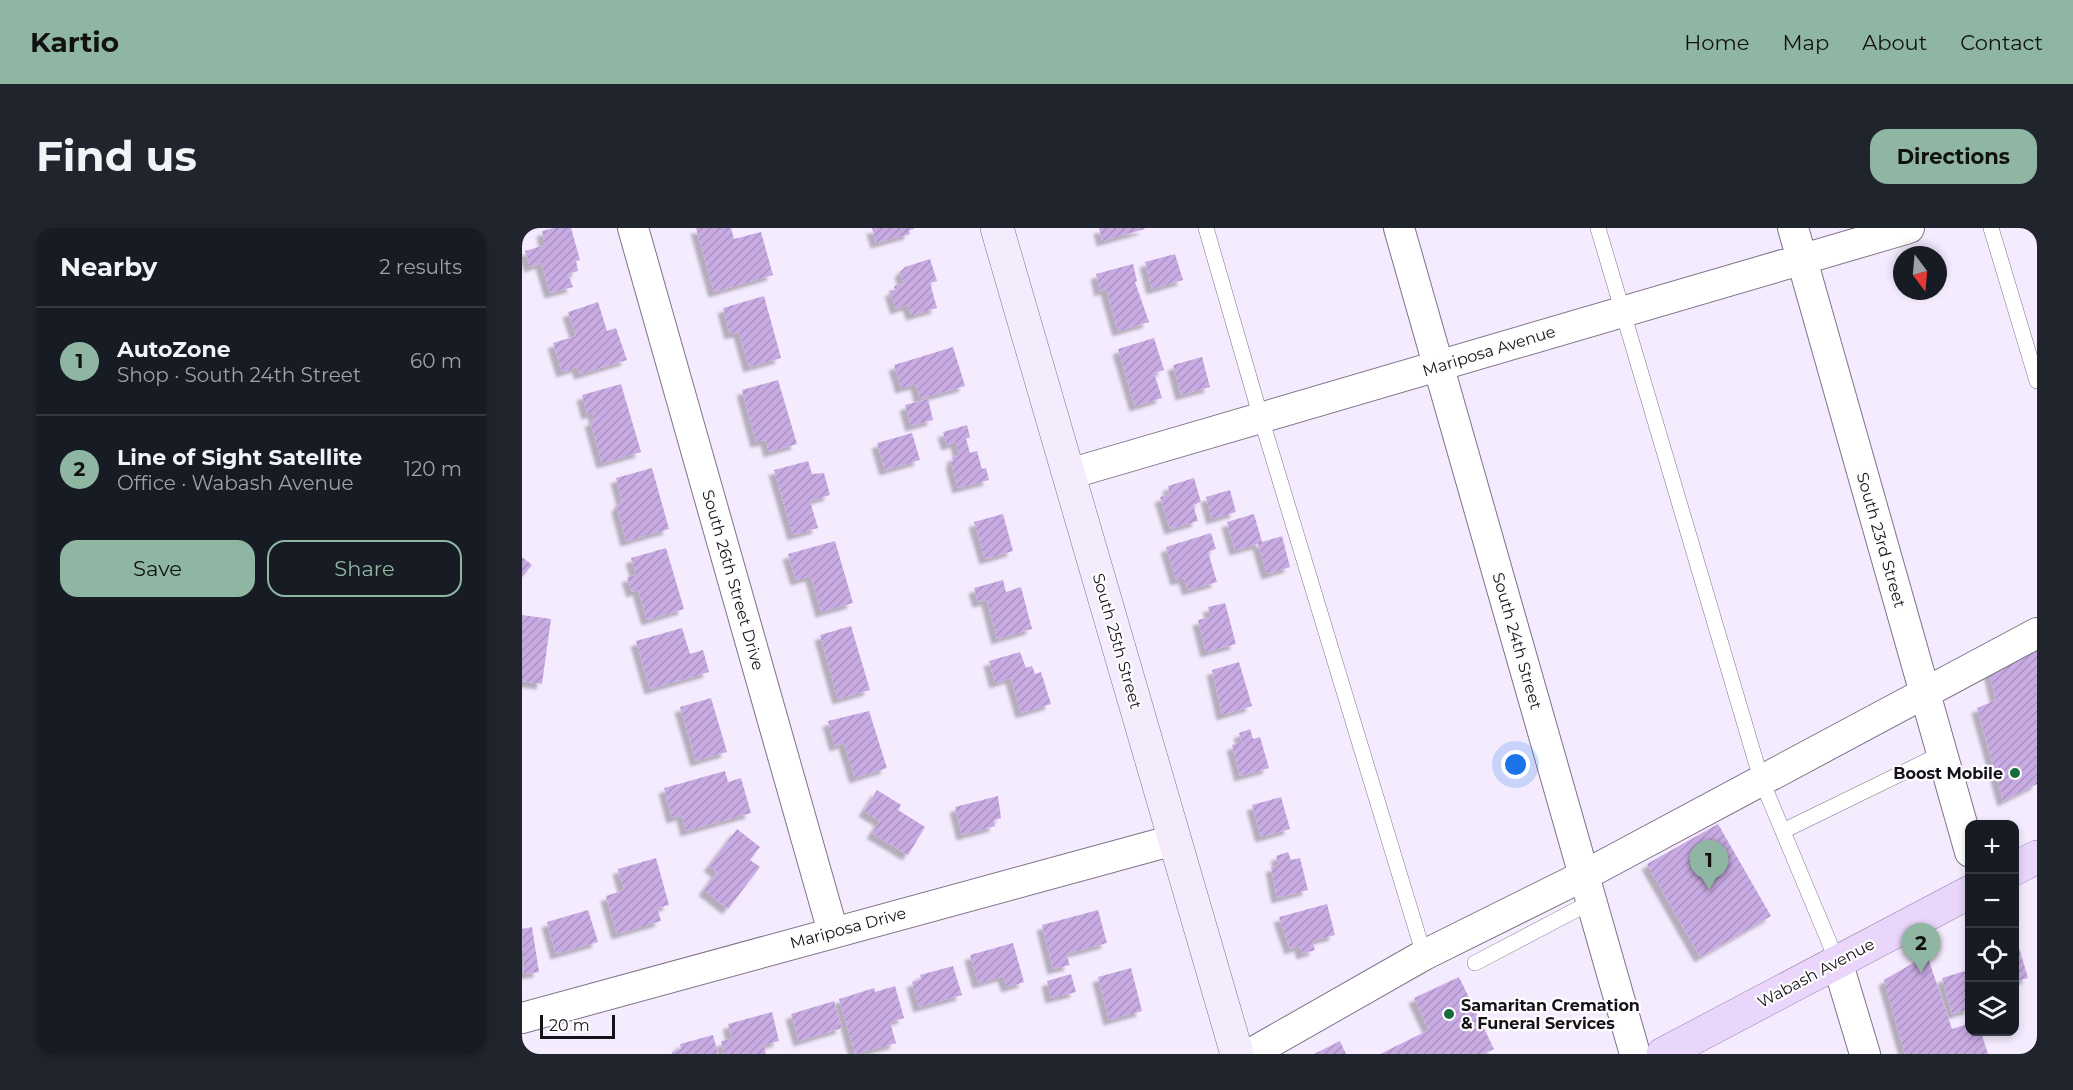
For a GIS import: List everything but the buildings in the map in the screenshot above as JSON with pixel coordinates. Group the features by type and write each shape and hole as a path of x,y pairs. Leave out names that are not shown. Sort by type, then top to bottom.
{"main road":[{"name":"South 25th Street","path":"997,228 1237,1054"},
{"path":"2019,866 2037,857"},
{"name":"Wabash Avenue","path":"1663,1054 1965,895"}],"street":[{"name":"South 26th Street Drive","path":"633,228 833,932"},
{"name":"South 24th Street","path":"1399,228 1635,1054"},
{"name":"South 23rd Street","path":"1793,228 1923,694 1965,835"},
{"name":"Mariposa Avenue","path":"1069,474 1910,228"},
{"path":"1250,1054 1424,955 1587,889 1761,779 2037,633"},
{"name":"Mariposa Drive","path":"522,1018 1174,840"},
{"path":"1837,961 1865,1054"}],"lane":[{"path":"1206,228 1261,418 1424,955"},
{"path":"1598,228 1761,779 1837,961"},
{"path":"1991,228 2037,381"},
{"path":"1784,831 1941,754"},
{"path":"1475,963 1587,889"}],"place":[{"name":"Boost Mobile","path":"2015,773"},
{"name":"AutoZone","path":"1709,890"},
{"name":"Line of Sight Satellite","path":"1921,973"},
{"name":"Samaritan Cremation & Funeral Services","path":"1449,1014"}]}
